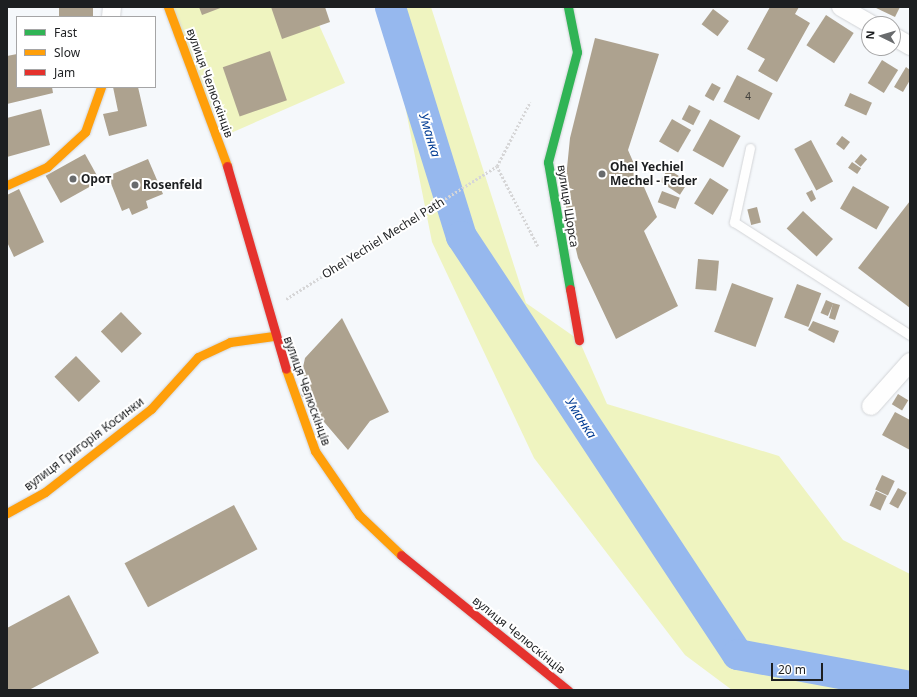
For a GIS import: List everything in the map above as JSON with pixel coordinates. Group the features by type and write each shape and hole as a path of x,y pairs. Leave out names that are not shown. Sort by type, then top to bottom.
{"main road":[{"name":"вулиця Челюскінців","path":"168,7 214,125 268,310 274,336 315,451 359,514 398,553 568,690"},
{"name":"вулиця Щорса","path":"568,7 577,52 548,162 579,340"},
{"path":"7,185 47,167 85,132 101,88"},
{"name":"вулиця Григорія Косинки","path":"7,514 45,492 152,409 198,357 230,342 274,336"}],"street":[{"path":"851,10 861,17"},
{"path":"901,41 910,46"},
{"path":"871,406 910,362"}],"lane":[{"path":"750,148 734,222 910,335"}],"path":[{"path":"530,102 497,166 538,246"},
{"name":"Ohel Yechiel Mechel Path","path":"268,310 497,166"}],"green space":[{"path":"167,7 311,7 345,83 224,136"},
{"path":"379,7 431,7 526,303 579,340 607,404 779,456 843,540 910,574 910,690 732,690 685,655 534,458 432,242 389,25"}],"building":[{"path":"59,7 93,7 93,16 59,16"},
{"path":"199,7 223,7 202,15"},
{"path":"271,7 325,7 330,22 282,39"},
{"path":"770,7 799,7 795,14 810,23 777,82 758,71 765,59 747,49"},
{"path":"874,7 900,7 896,16"},
{"path":"713,9 729,21 718,36 702,24"},
{"path":"826,15 854,33 834,63 806,45"},
{"name":"Ohel Yechiel Mechel - Feder","path":"595,38 659,54 628,150 657,217 644,231 678,306 616,339 578,258 564,198 570,138"},
{"path":"270,51 287,100 240,116 223,67"},
{"path":"16,54 16,88 52,88 53,93 7,104 7,56"},
{"path":"882,60 898,70 884,93 868,83"},
{"path":"906,67 910,70 910,80 903,92 894,87"},
{"path":"737,75 773,93 759,120 723,102"},
{"path":"712,83 721,88 713,101 705,96"},
{"path":"113,88 138,88 147,126 109,136 103,114 118,111"},
{"path":"850,93 872,103 866,116 844,106"},
{"path":"689,105 701,111 693,125 682,119"},
{"path":"41,109 50,145 7,157 7,118"},
{"path":"672,119 691,130 678,153 659,142"},
{"path":"710,119 741,136 723,167 693,150"},
{"path":"842,136 850,142 844,150 836,144"},
{"path":"811,140 833,181 816,190 794,149"},
{"name":"Орот","path":"85,154 100,181 61,203 46,176"},
{"path":"861,154 867,159 861,167 855,162"},
{"name":"Rosenfeld","path":"148,159 163,194 146,201 148,208 132,215 129,208 122,211 108,176"},
{"path":"852,162 861,168 857,174 848,168"},
{"path":"668,169 688,182 680,195 660,182"},
{"path":"710,178 729,190 713,215 694,203"},
{"path":"853,186 889,207 876,230 840,209"},
{"path":"19,189 44,242 14,257 7,242 7,195"},
{"path":"812,190 816,199 811,202 806,193"},
{"path":"662,191 680,198 675,209 658,202"},
{"path":"910,201 910,308 858,268"},
{"path":"757,207 761,223 751,225 747,209"},
{"path":"803,211 833,239 817,257 787,229"},
{"path":"698,259 719,261 716,291 695,289"},
{"path":"732,283 773,298 756,347 714,332"},
{"path":"797,284 821,293 808,327 784,318"},
{"path":"826,300 833,303 828,316 821,313"},
{"path":"833,303 840,305 835,320 829,318"},
{"path":"121,312 142,334 122,353 101,331"},
{"path":"342,318 389,412 370,421 348,450 301,395 309,387 302,372 305,358"},
{"path":"813,321 839,331 834,343 808,330"},
{"path":"76,356 100,381 79,402 54,377"},
{"path":"898,394 908,400 902,410 892,404"},
{"path":"895,412 910,420 910,450 882,435"},
{"path":"882,475 895,481 888,495 875,490"},
{"path":"898,488 907,493 898,509 889,504"},
{"path":"876,491 887,496 880,510 869,506"},
{"path":"234,505 257,549 148,607 125,563"},
{"path":"69,595 99,653 29,690 7,690 7,628"}],"waterway":[{"name":"Уманка","path":"390,7 461,236 737,654 910,686"}],"traffic: fast":[{"path":"568,7 577,52 548,162 570,289"}],"traffic: slow":[{"path":"168,7 227,166"},
{"path":"7,185 47,167 85,132 101,88"},
{"path":"7,513 45,492 151,409 198,357 230,342 274,336"},
{"path":"286,369 315,451 359,515 401,555"}],"traffic: jam":[{"path":"227,166 286,369"},
{"path":"570,289 579,340"},
{"path":"401,555 568,690"}],"place":[{"name":"Ohel Yechiel Mechel - Feder","path":"602,174"},
{"name":"Орот","path":"73,179"},
{"name":"Rosenfeld","path":"135,185"}]}
